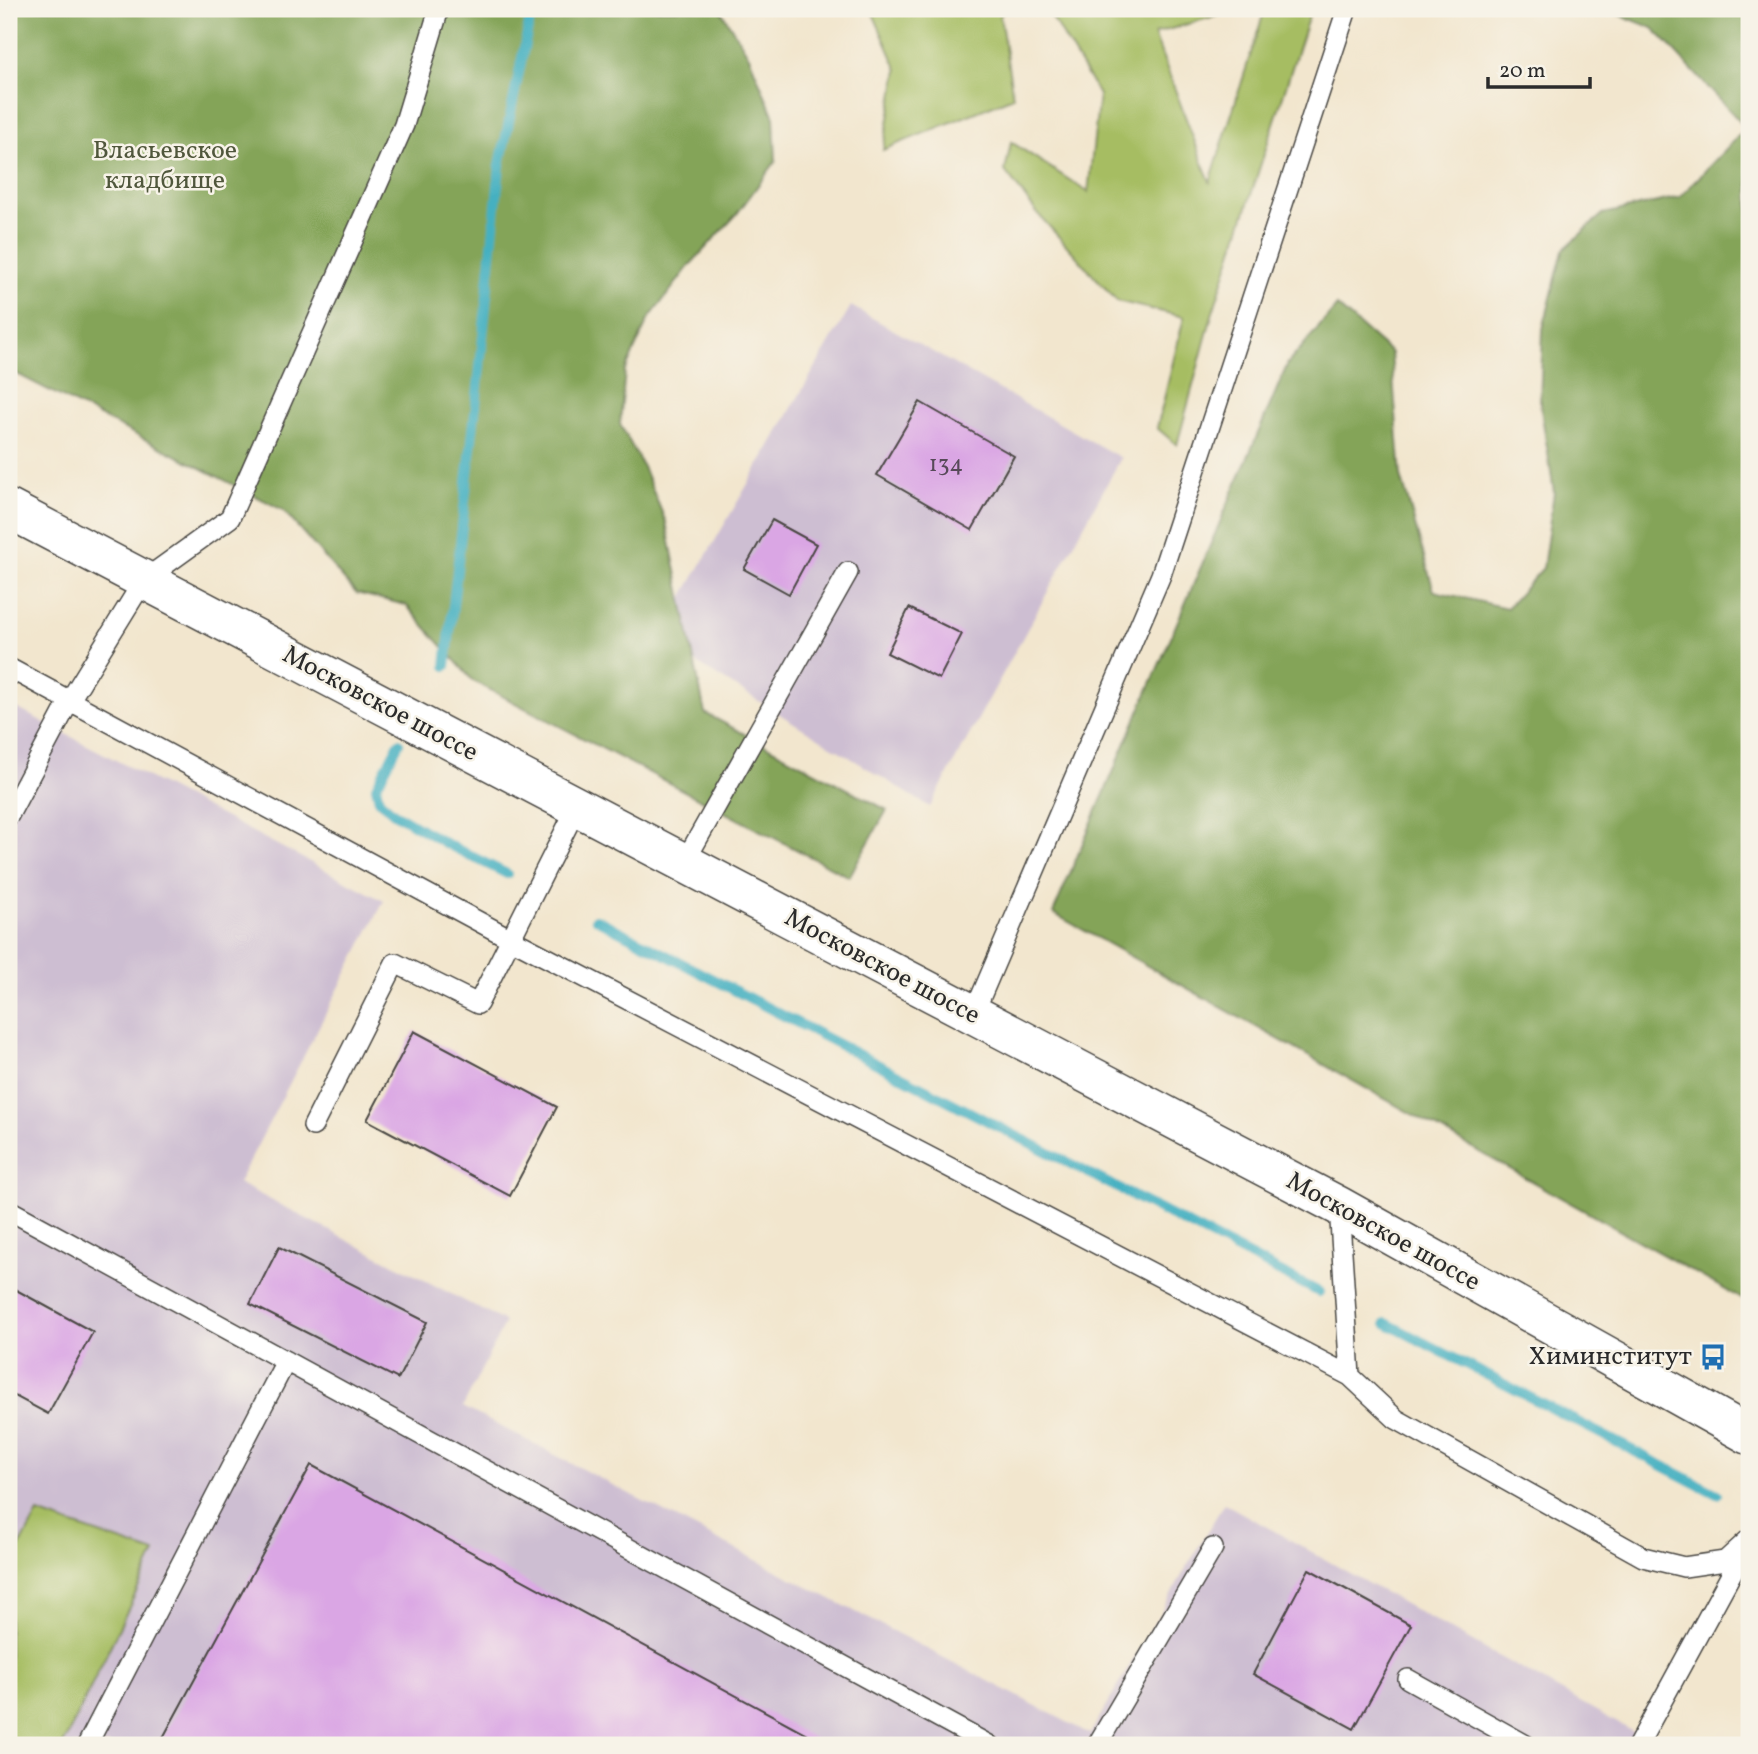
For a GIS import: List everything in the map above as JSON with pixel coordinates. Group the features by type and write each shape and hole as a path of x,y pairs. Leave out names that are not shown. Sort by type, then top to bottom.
{"main road":[{"name":"Московское шоссе","path":"9,509 1339,1206 1749,1435"}],"lane":[{"path":"9,815 70,700 144,580 230,518 404,125 439,9"},
{"path":"973,1015 1161,575 1347,9"},
{"path":"684,863 848,572"},
{"path":"9,668 511,939 1350,1376 1396,1419 1643,1557 1684,1567 1725,1561 1749,1541"},
{"path":"313,1126 395,963 478,1004 577,807"},
{"path":"1339,1206 1350,1376"},
{"path":"9,1210 989,1745"},
{"path":"87,1745 285,1361"},
{"path":"1638,1745 1749,1541"},
{"path":"1097,1745 1213,1548"},
{"path":"1408,1679 1525,1745"}],"shaded area":[{"path":"851,306 1121,458 930,807 658,639"},
{"path":"9,704 384,901 238,1183 505,1322 463,1407 1090,1734 1224,1503 1657,1745 9,1745"}],"green space":[{"name":"Власьевское кладбище","path":"9,9 720,9 749,56 774,117 776,161 736,215 690,265 648,320 625,371 620,424 643,467 666,522 705,713 887,810 849,877 473,681 406,605 356,593 283,510 9,370"},
{"path":"871,9 1005,9 1000,16 1013,97 883,150 898,70"},
{"path":"1047,9 1221,9 1222,14 1154,34 1210,182 1265,9 1311,9 1212,315 1177,445 1157,428 1184,317 1117,301 1038,214 1005,171 1011,142 1088,192 1099,95"},
{"path":"1605,9 1749,9 1749,1303 1053,913 1288,363 1337,306 1391,353 1401,476 1434,591 1507,608 1543,568 1554,492 1540,403 1543,329 1563,250 1603,214 1680,197 1746,128 1653,28"},
{"path":"38,1513 155,1553 63,1745 9,1745 9,1566"}],"building":[{"path":"920,402 1014,456 972,530 877,475"},
{"path":"772,520 816,544 789,594 744,569"},
{"path":"909,608 962,634 939,679 887,653"},
{"path":"414,1031 557,1107 510,1196 367,1120"},
{"path":"279,1247 427,1322 398,1379 250,1304"},
{"path":"9,1286 93,1332 48,1414 9,1393"},
{"path":"311,1465 827,1745 159,1745"},
{"path":"1309,1569 1411,1625 1354,1729 1253,1674"}],"waterway":[{"path":"446,666 500,165 532,9"},
{"path":"399,743 376,787 379,800 394,813 443,842 507,874"},
{"path":"596,919 1319,1292"},
{"path":"1386,1323 1717,1494"}],"place":[{"name":"Химинститут","path":"1713,1357"}]}
